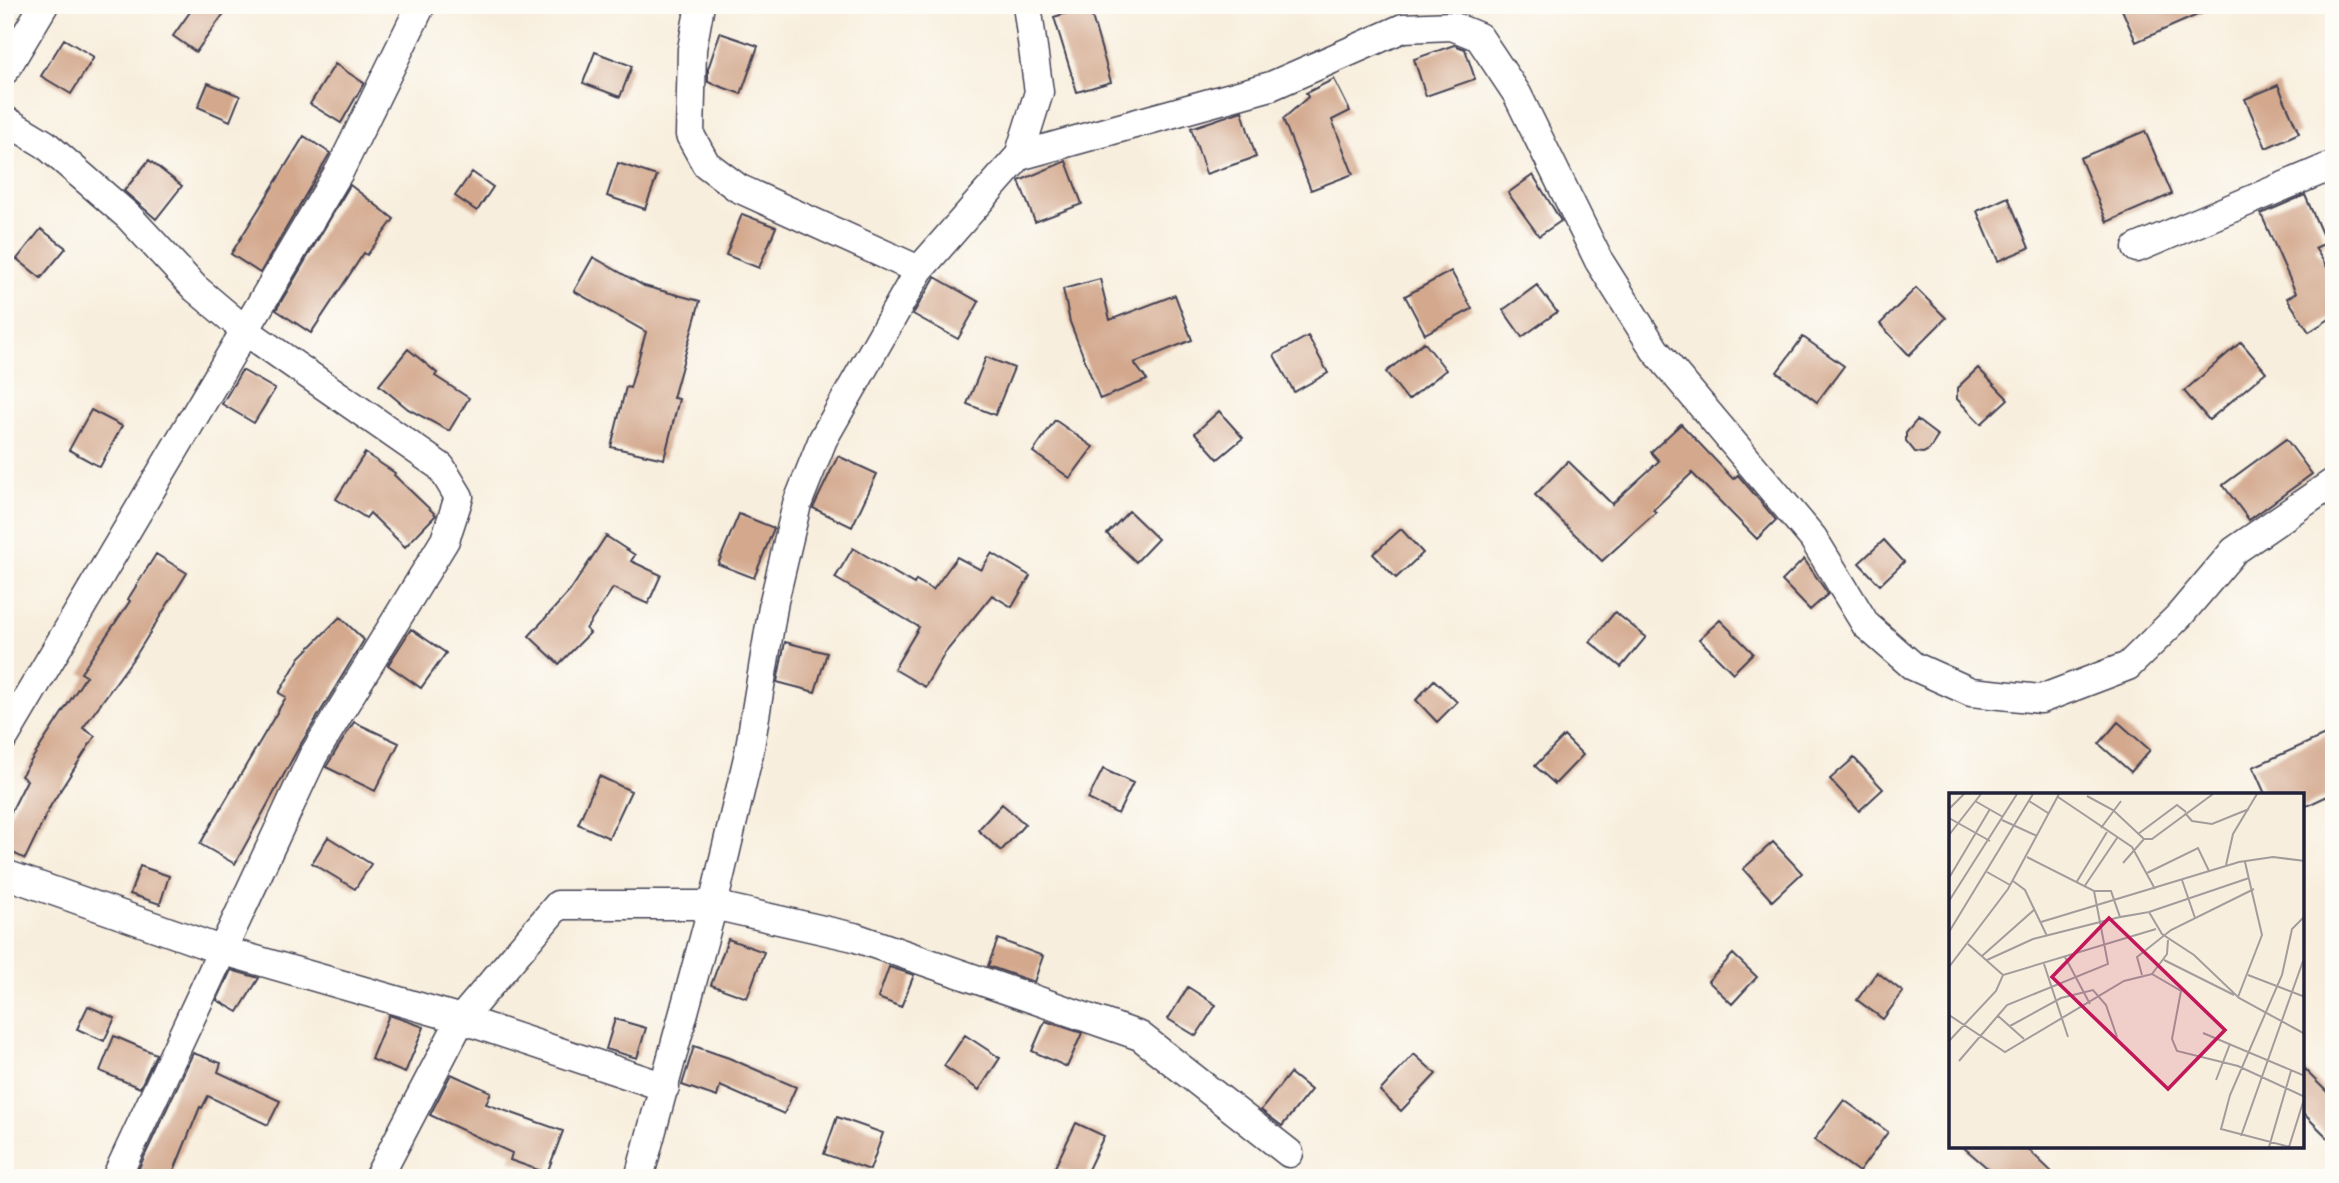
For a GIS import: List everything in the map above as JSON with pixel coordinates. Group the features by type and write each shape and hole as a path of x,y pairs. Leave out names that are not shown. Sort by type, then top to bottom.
{"street":[{"path":"5,70 44,5"},
{"path":"5,736 62,636 247,332 340,170 421,5"},
{"path":"700,5 692,49 690,135 706,164 738,188 919,270"},
{"path":"639,1178 713,905 749,752 774,601 797,504 823,439 919,270 1019,156 1039,92 1027,5"},
{"path":"1019,156 1270,86 1403,28 1452,26 1479,37 1517,94 1600,261 1655,350 1812,538 1866,625 1913,666 1971,692 2041,699 2128,666 2179,616 2234,551 2334,482"},
{"path":"5,120 45,144 128,216 195,288 247,332 441,467 459,497 445,540 313,756 116,1178"},
{"path":"2137,248 2334,165"},
{"path":"5,874 221,950 461,1019 665,1087"},
{"path":"378,1178 461,1019 558,905 713,905 854,937 1140,1036 1289,1153"}],"building":[{"path":"195,5 230,5 196,52 173,36"},
{"path":"2120,5 2220,5 2136,42"},
{"path":"1089,6 1111,82 1077,92 1054,17"},
{"path":"720,33 758,46 741,94 708,82 708,69"},
{"path":"64,39 94,57 71,94 41,76"},
{"path":"1454,45 1465,49 1475,79 1426,96 1414,59"},
{"path":"595,52 632,66 620,97 583,83"},
{"path":"335,64 364,83 341,123 310,104"},
{"path":"1334,79 1350,111 1332,120 1353,174 1311,190 1283,119 1308,97 1306,93"},
{"path":"208,83 240,96 230,121 198,107"},
{"path":"2278,85 2299,133 2266,148 2245,99"},
{"path":"1242,111 1256,157 1206,174 1191,128"},
{"path":"2145,131 2172,194 2107,222 2080,158"},
{"path":"304,136 330,153 260,273 231,254"},
{"path":"149,160 182,186 156,219 124,191"},
{"path":"1066,161 1082,204 1035,222 1019,181"},
{"path":"618,163 657,176 645,209 607,196"},
{"path":"472,172 493,187 477,211 455,196"},
{"path":"1533,175 1561,221 1539,236 1508,193"},
{"path":"350,185 394,219 367,255 364,253 311,333 276,310"},
{"path":"2305,195 2326,243 2315,248 2334,278 2334,316 2309,332 2287,298 2296,293 2261,214"},
{"path":"2008,197 2029,248 1998,261 1977,211"},
{"path":"742,214 776,227 759,268 726,255"},
{"path":"41,229 66,248 41,278 17,259"},
{"path":"593,257 644,286 700,301 673,398 679,399 664,459 611,447 626,387 630,388 646,332 574,291"},
{"path":"1451,271 1472,309 1425,334 1405,296"},
{"path":"935,277 979,302 958,339 913,314"},
{"path":"1100,279 1110,320 1175,295 1192,340 1134,363 1147,380 1100,399 1070,322 1063,289"},
{"path":"1537,285 1557,312 1522,337 1503,310"},
{"path":"1916,288 1946,318 1909,355 1880,324"},
{"path":"1308,336 1328,373 1294,392 1274,355"},
{"path":"1803,337 1844,366 1817,402 1777,372"},
{"path":"1424,342 1446,370 1408,400 1386,372"},
{"path":"2241,342 2266,372 2209,420 2184,391"},
{"path":"408,349 437,373 435,376 469,398 449,431 408,409 379,385"},
{"path":"986,357 1014,368 995,415 967,404"},
{"path":"1978,368 2008,399 1981,424 1957,399 1957,388"},
{"path":"242,370 275,389 254,423 222,404"},
{"path":"91,410 122,426 100,467 69,450"},
{"path":"1219,411 1243,438 1218,459 1195,433"},
{"path":"1055,420 1093,447 1070,478 1033,452"},
{"path":"1917,420 1938,436 1929,450 1923,453 1915,452 1906,441 1906,433"},
{"path":"1681,424 1733,479 1738,475 1776,520 1757,539 1692,473 1653,510 1656,512 1602,561 1535,495 1568,461 1612,504 1659,461 1651,452"},
{"path":"2286,439 2312,474 2249,520 2223,485"},
{"path":"365,453 395,473 394,475 436,515 405,547 370,513 366,518 336,499"},
{"path":"838,456 877,474 852,527 813,508"},
{"path":"1129,511 1158,539 1136,562 1107,534"},
{"path":"739,514 774,528 754,578 718,564"},
{"path":"1401,529 1423,553 1396,578 1373,554"},
{"path":"606,536 635,555 631,561 661,575 648,604 613,588 586,629 590,633 559,664 529,636 570,591"},
{"path":"1884,540 1904,562 1880,585 1859,563"},
{"path":"853,548 914,584 916,580 933,590 957,557 981,570 992,553 1030,576 1012,607 992,595 945,653 925,687 894,669 919,627 835,578"},
{"path":"156,554 187,573 138,652 83,728 95,736 51,805 25,859 5,849 5,824 27,780 21,776 86,676 81,673 130,601 128,599"},
{"path":"1804,559 1828,594 1810,610 1782,581"},
{"path":"1615,612 1646,637 1621,667 1590,642"},
{"path":"340,617 364,640 299,747 235,864 200,844 286,697 279,693 300,657"},
{"path":"1720,620 1753,653 1733,673 1699,639"},
{"path":"411,629 446,653 421,688 388,665"},
{"path":"785,642 827,653 815,692 777,682"},
{"path":"1434,680 1457,702 1437,722 1416,700"},
{"path":"354,722 399,743 375,791 326,767"},
{"path":"2118,722 2150,750 2131,772 2099,744"},
{"path":"2334,731 2334,793 2304,807 2304,793 2265,793 2253,767"},
{"path":"1564,736 1583,755 1555,784 1535,766"},
{"path":"1854,758 1883,789 1859,811 1830,779"},
{"path":"1103,769 1133,783 1118,814 1088,799"},
{"path":"599,776 631,791 609,838 578,824"},
{"path":"1002,804 1025,824 1001,851 978,830"},
{"path":"328,837 371,864 355,889 312,863"},
{"path":"1773,842 1802,873 1772,901 1743,869"},
{"path":"140,866 169,876 160,904 130,894"},
{"path":"728,939 764,952 747,998 711,985"},
{"path":"998,939 1043,956 1034,982 988,966"},
{"path":"1733,954 1757,977 1732,1004 1708,981"},
{"path":"889,967 914,975 901,1007 878,998"},
{"path":"231,970 259,978 238,1012 217,1000"},
{"path":"1877,972 1903,992 1883,1019 1857,1000"},
{"path":"1188,987 1216,1005 1196,1036 1168,1019"},
{"path":"88,1006 115,1018 104,1041 77,1029"},
{"path":"389,1015 424,1027 405,1073 371,1059"},
{"path":"615,1019 646,1028 637,1058 606,1049"},
{"path":"1045,1021 1082,1033 1067,1067 1032,1051"},
{"path":"965,1035 1000,1058 979,1090 944,1066"},
{"path":"114,1036 156,1054 140,1088 100,1071"},
{"path":"694,1046 796,1087 784,1114 720,1086 717,1097 682,1085"},
{"path":"193,1053 221,1063 218,1072 280,1101 268,1125 208,1096 202,1108 200,1107 171,1178 150,1178 137,1172"},
{"path":"1414,1054 1436,1074 1401,1111 1380,1091"},
{"path":"2304,1069 2334,1099 2334,1144 2304,1114"},
{"path":"1290,1073 1311,1090 1282,1126 1261,1110"},
{"path":"451,1074 491,1092 486,1104 563,1131 547,1173 510,1160 512,1153 430,1115"},
{"path":"1844,1100 1888,1132 1859,1172 1814,1140"},
{"path":"837,1117 883,1133 870,1170 824,1154"},
{"path":"1076,1123 1104,1136 1084,1178 1055,1167"},
{"path":"1964,1148 2027,1148 2058,1178 1999,1178"}]}
